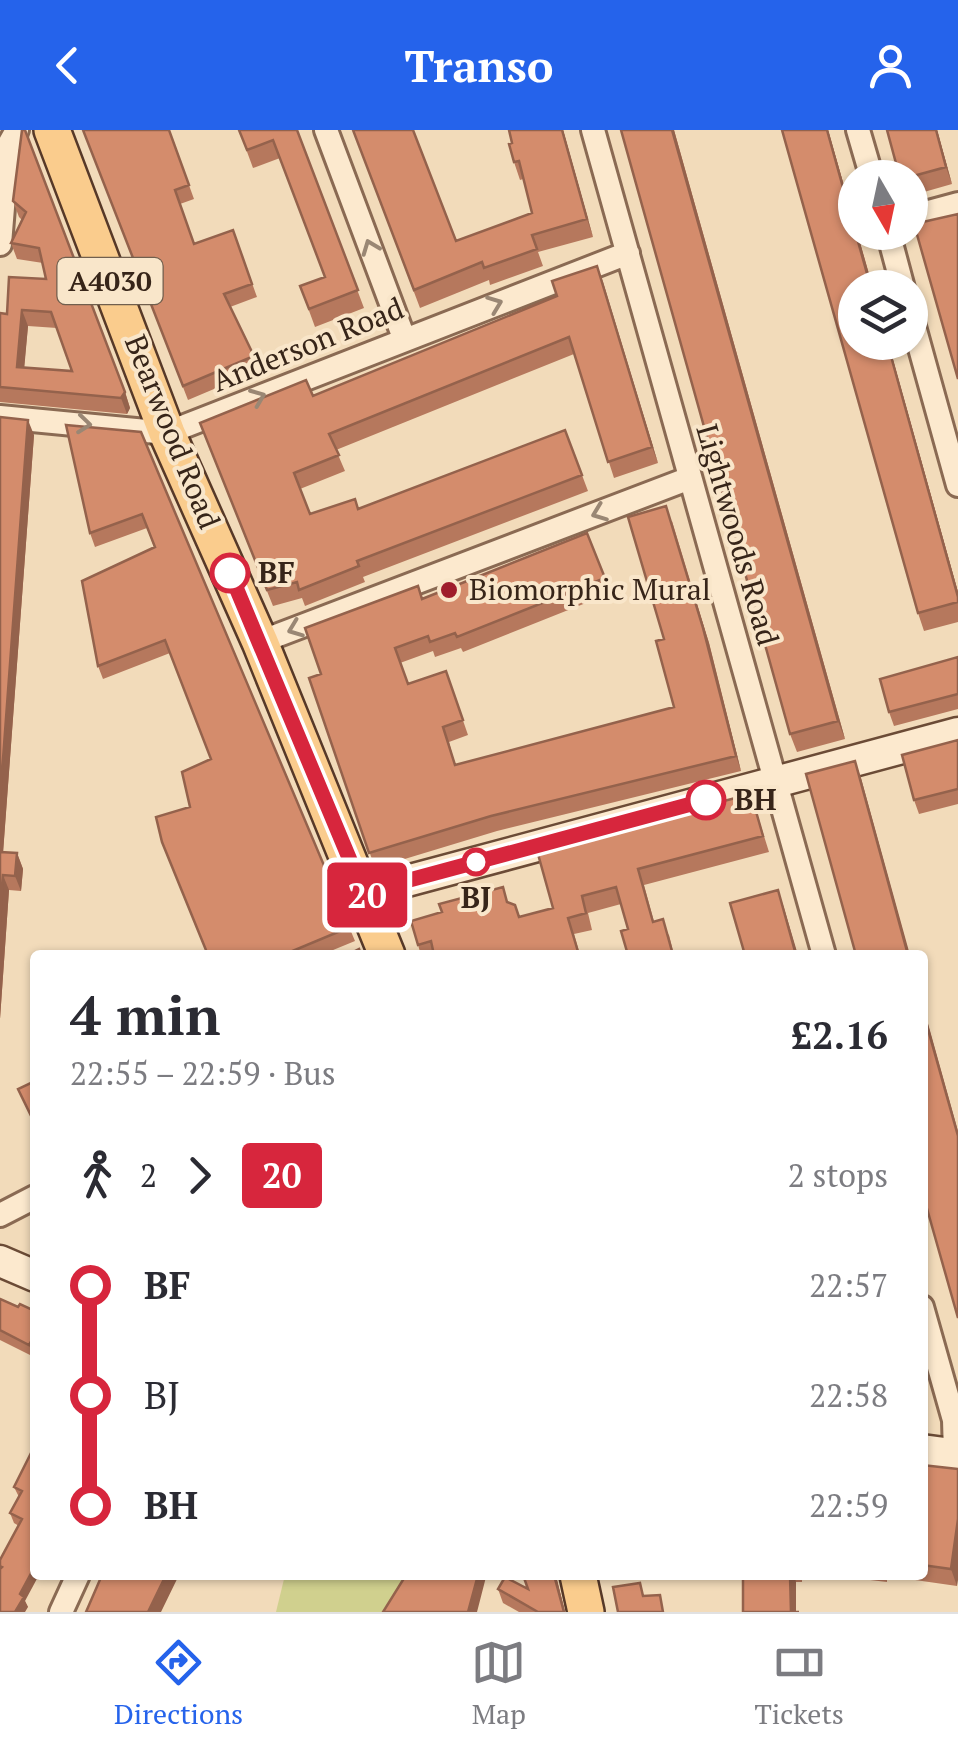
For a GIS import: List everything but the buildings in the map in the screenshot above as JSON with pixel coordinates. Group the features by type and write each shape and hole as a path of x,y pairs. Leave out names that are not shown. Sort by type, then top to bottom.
{"main road":[{"name":"Bearwood Road","path":"52,130 167,433 260,642 385,950"},
{"path":"579,1580 586,1612"}],"street":[{"path":"0,244 8,146 17,130"},
{"path":"326,130 404,338"},
{"name":"Lightwoods Road","path":"593,130 823,950"},
{"path":"858,130 867,160"},
{"path":"928,212 958,204"},
{"name":"Anderson Road","path":"0,417 167,433 628,254"},
{"path":"924,360 957,475"},
{"path":"260,642 690,478"},
{"path":"365,896 402,882 958,733"},
{"path":"0,1216 30,1201"},
{"path":"0,1261 30,1274"},
{"path":"928,1328 954,1420 956,1455 928,1451"},
{"path":"61,1612 76,1580"}],"green space":[{"path":"284,1580 412,1580 392,1612 276,1612"}],"bus line":[{"name":"20","path":"230,573 365,896 402,882 706,800"}],"place":[{"name":"BF","path":"230,573"},
{"name":"Biomorphic Mural","path":"449,590"},
{"name":"BH","path":"706,800"},
{"name":"BJ","path":"476,862"}]}
